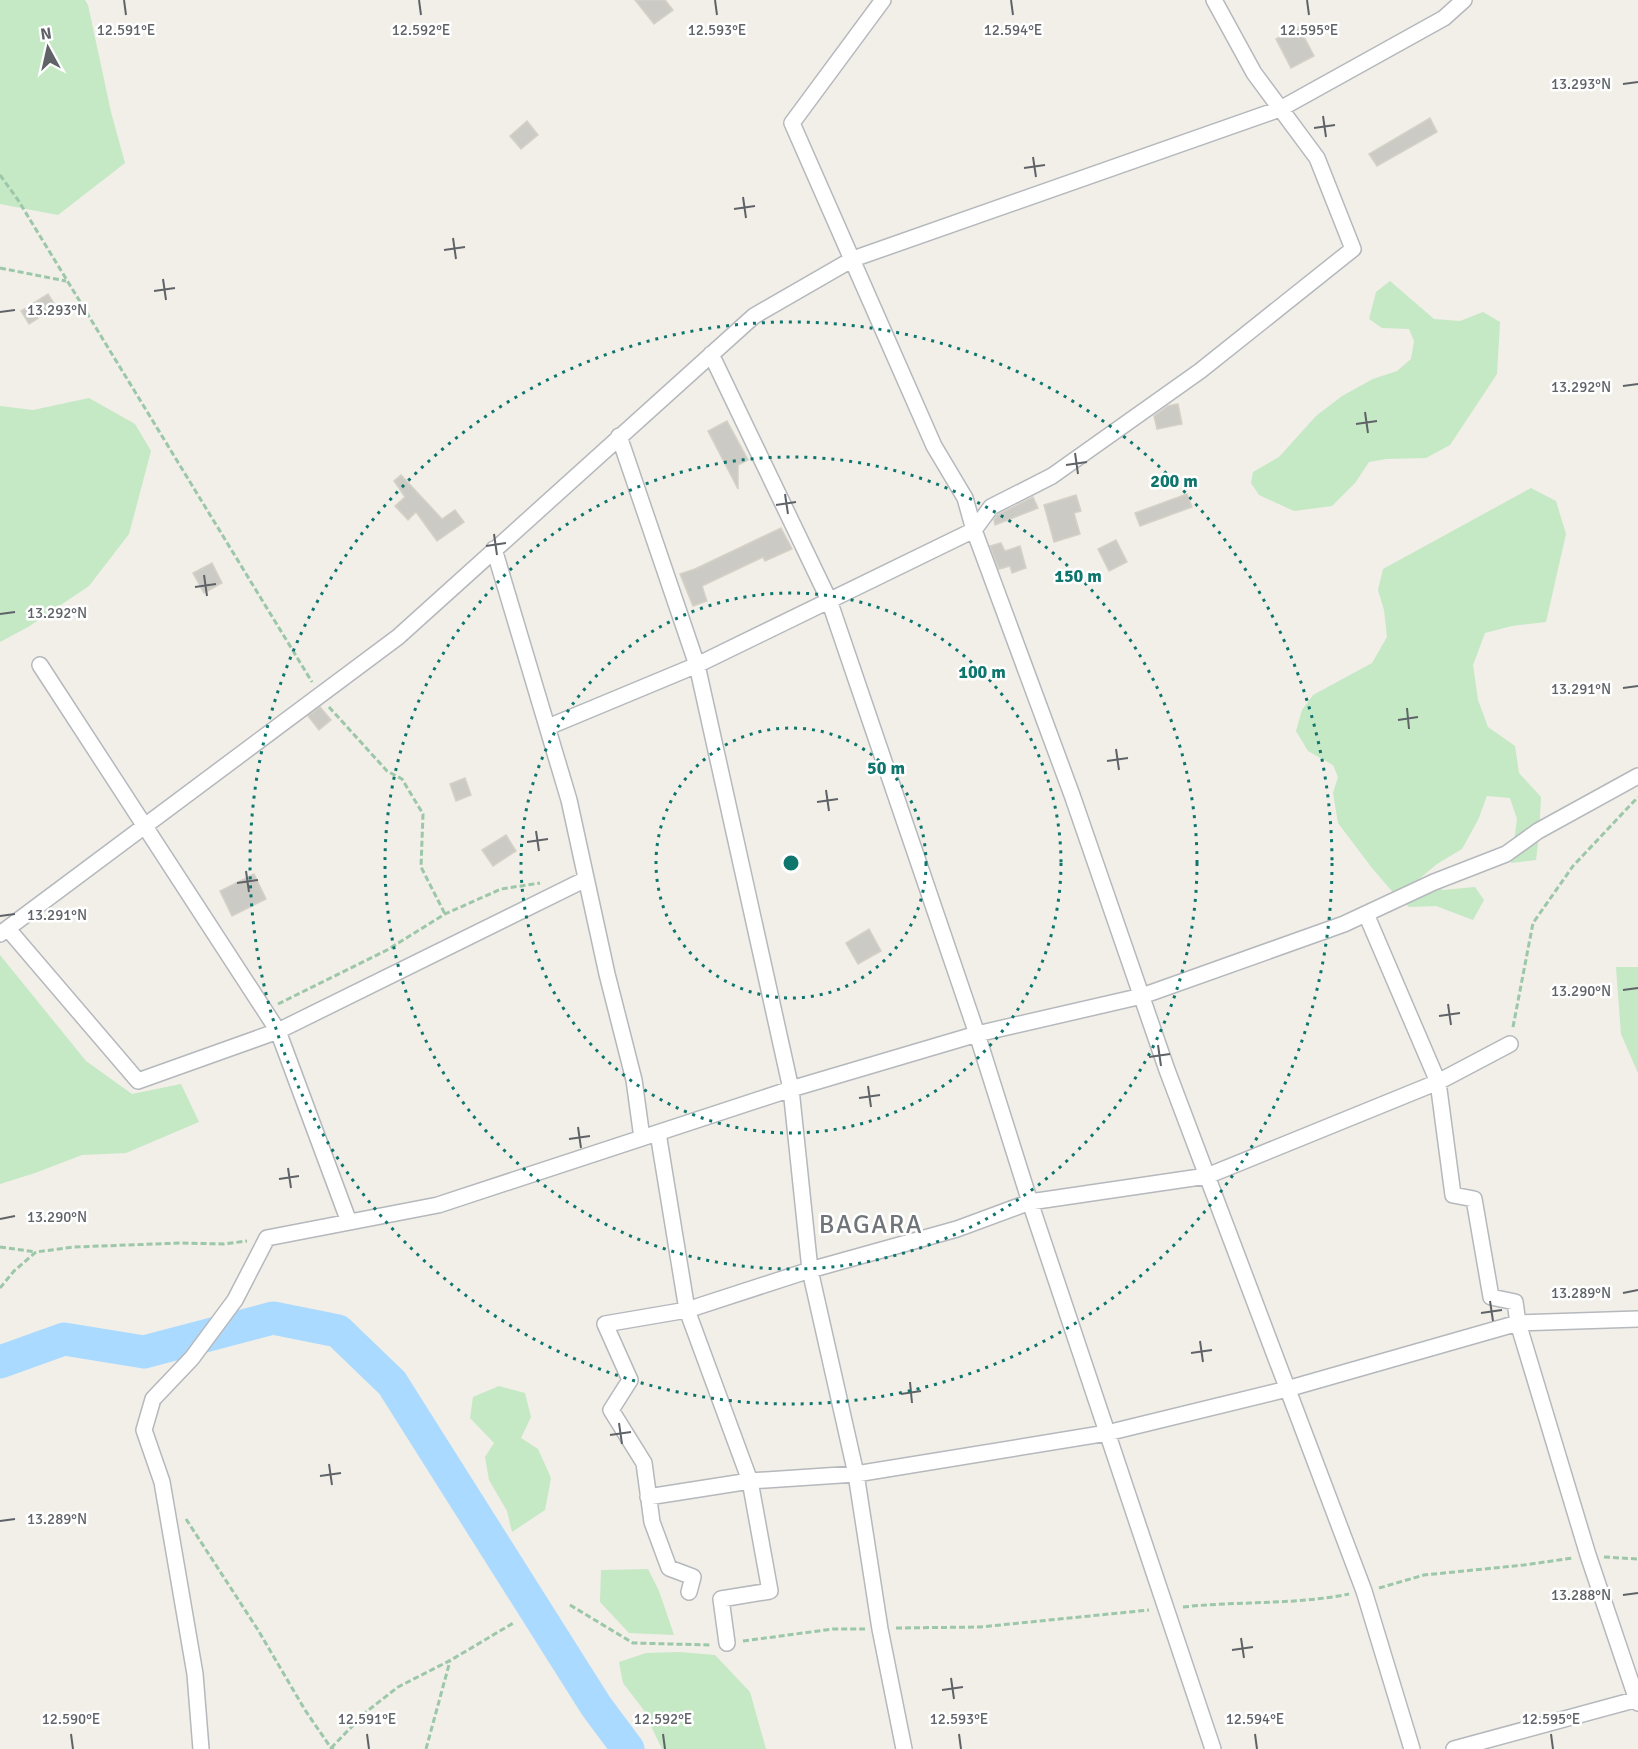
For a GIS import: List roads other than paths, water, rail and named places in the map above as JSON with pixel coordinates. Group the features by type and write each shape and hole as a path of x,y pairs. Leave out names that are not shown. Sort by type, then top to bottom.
{"street":[{"path":"883,0 792,123 854,259 934,446 965,498 974,530 1072,795 1207,1176 1364,1591 1412,1749"},
{"path":"548,727 697,665 974,530 991,507 1052,476 1182,384 1353,249 1317,158 1254,73 1214,0"},
{"path":"586,879 278,1031 138,1081 4,932 398,637 754,316 854,259 1280,109 1444,18 1464,0"},
{"path":"711,354 829,600 977,1034 1030,1202 1213,1749"},
{"path":"620,436 697,665 791,1089 810,1270 856,1474 880,1629 904,1749"},
{"path":"495,549 569,800 607,974 634,1080 642,1138"},
{"path":"40,665 278,1031 349,1222"},
{"path":"201,1749 195,1674 162,1482 144,1430 153,1399 192,1358 235,1300 267,1238 438,1205 791,1089 977,1034 1142,996 1344,924 1434,882 1506,854 1538,831 1638,776"},
{"path":"1366,914 1438,1082 1453,1195 1474,1199 1491,1297 1515,1302 1518,1323 1588,1556 1638,1700 1454,1749"},
{"path":"689,1592 693,1577 669,1568 652,1522 644,1463 611,1410 630,1380 605,1324 687,1310 810,1270 957,1229 1030,1202 1207,1176 1438,1082 1510,1044"},
{"path":"658,1133 687,1310 750,1481 770,1591 721,1599 727,1643"},
{"path":"648,1497 750,1481 856,1474 1107,1433 1287,1389 1518,1323 1638,1319"}],"waterway":[{"path":"0,1362 64,1339 144,1352 273,1318 338,1331 392,1383 596,1706 628,1749"}],"district":[{"name":"BAGARA","path":"871,1225"}]}
